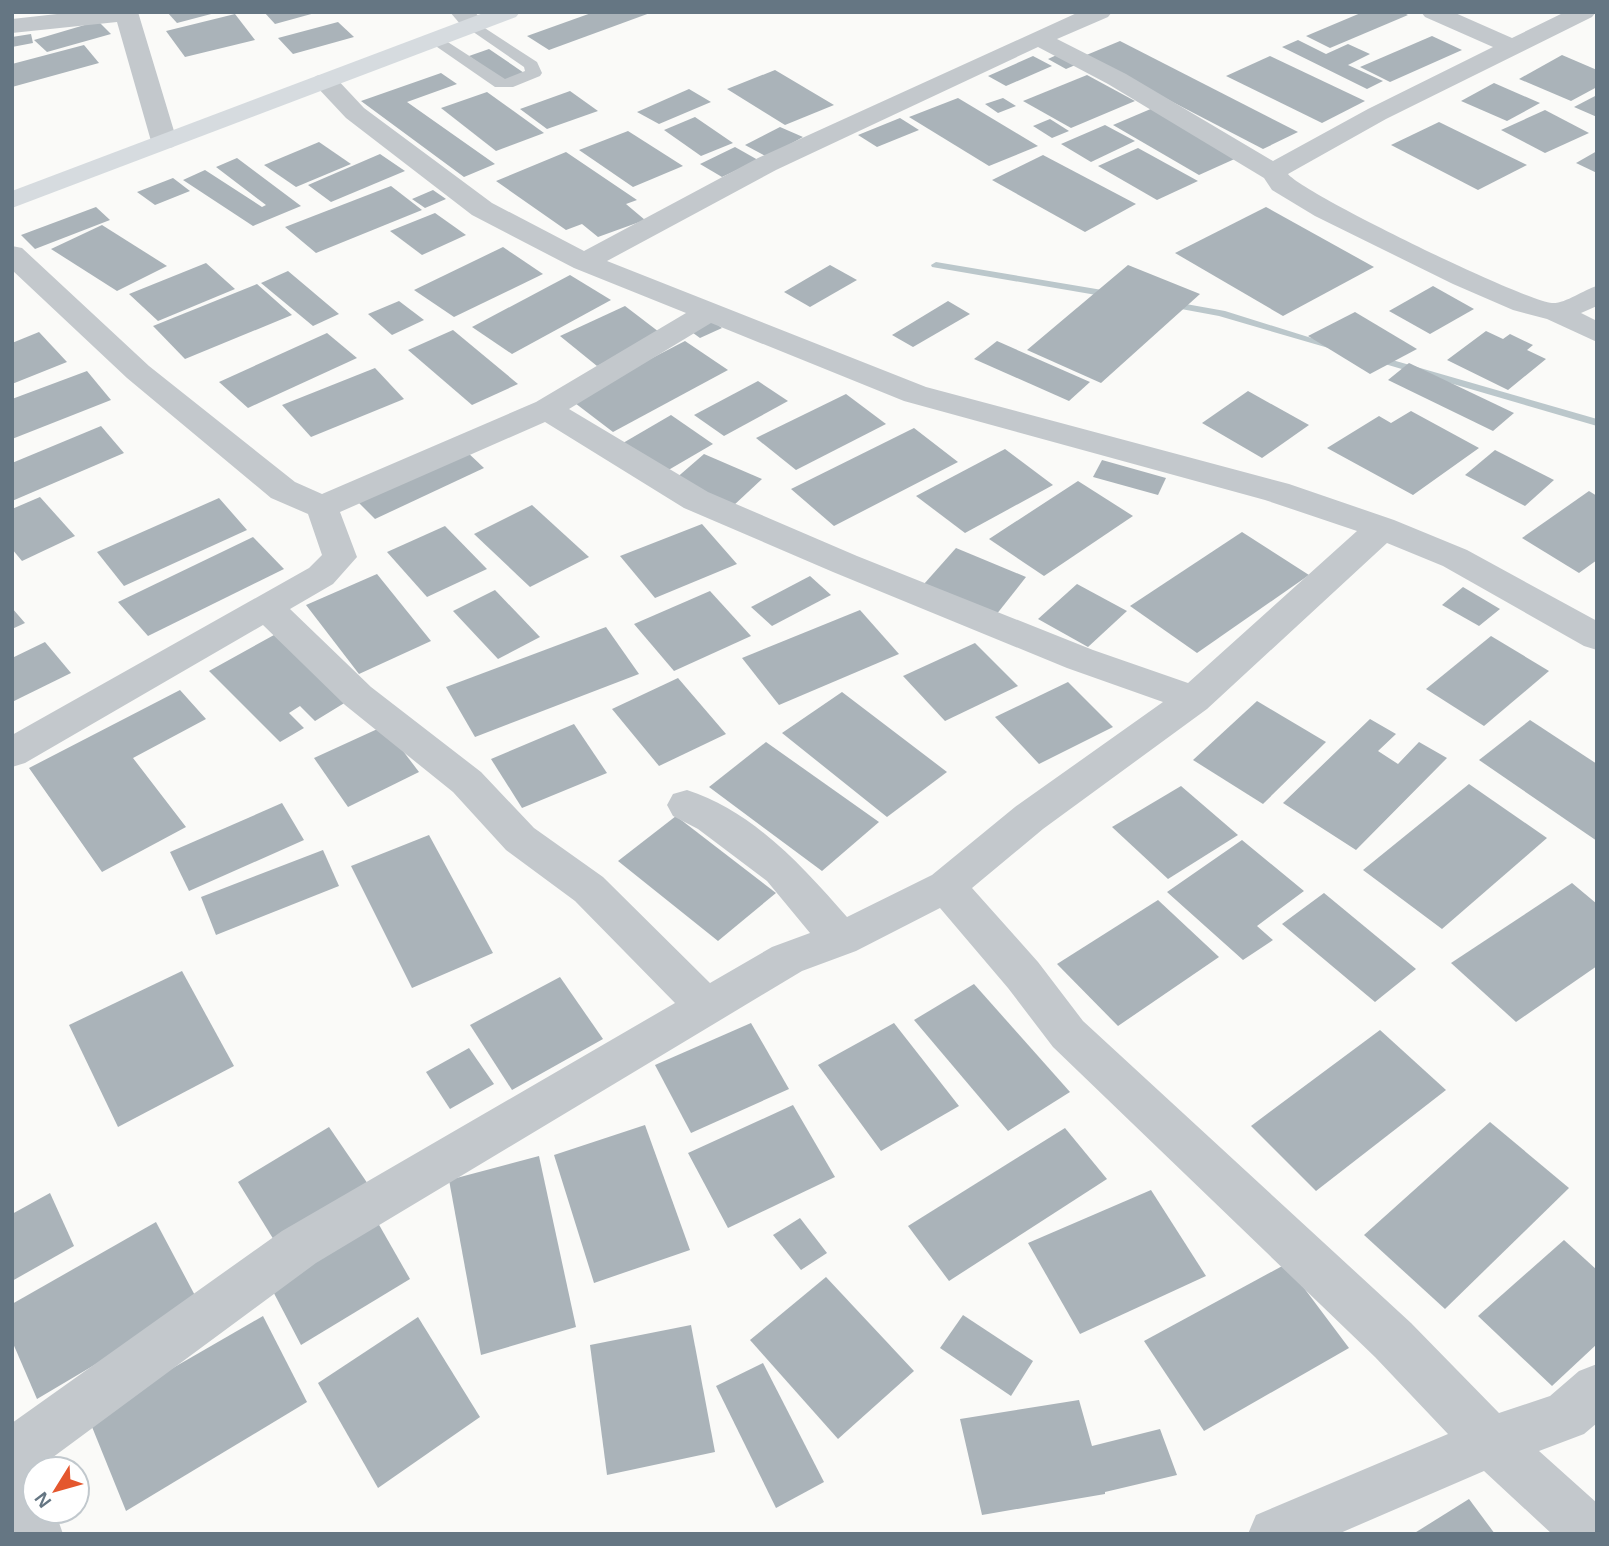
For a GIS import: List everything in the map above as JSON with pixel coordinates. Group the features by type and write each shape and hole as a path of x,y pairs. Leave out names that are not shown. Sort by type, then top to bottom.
{"main road":[{"path":"12,200 435,40 468,19 509,12"}],"street":[{"path":"584,262 767,164 1038,25 1066,26 1100,12"},
{"path":"1433,12 1513,47"},
{"path":"1273,172 1377,114 1584,12"},
{"path":"12,26 40,17 126,13 164,141"},
{"path":"1038,25 1117,79 1273,172 1282,184 1325,210 1523,304 1557,313 1597,333"},
{"path":"325,81 355,113 482,209 584,262 915,394 1277,492 1382,528 1455,558 1597,637"},
{"path":"12,254 138,372 282,490 322,507 547,409 709,312"},
{"path":"1557,313 1597,295"},
{"path":"547,409 696,500 869,574 1080,659 1194,699"},
{"path":"12,752 321,576 340,557 322,507"},
{"path":"36,1534 12,1456 299,1247 787,959 841,939 947,886 1029,818 1194,699 1382,528"},
{"path":"266,607 358,696 467,782 520,839 589,890 707,1008"},
{"path":"687,805 712,818 781,870 841,939"},
{"path":"947,886 1023,975 1068,1034 1393,1340 1491,1441 1591,1534"},
{"path":"1275,1534 1491,1441 1566,1416 1597,1389"}],"lane":[{"path":"435,40 500,84 507,84 534,73 531,65 468,19"}],"building":[{"path":"167,12 215,12 215,13 177,23"},
{"path":"264,12 315,12 315,13 275,24"},
{"path":"594,12 650,13 549,50 527,36"},
{"path":"1363,12 1402,12 1408,15 1330,48 1306,36"},
{"path":"235,14 255,40 185,57 166,31"},
{"path":"98,21 111,34 47,52 34,40"},
{"path":"338,22 354,37 293,54 278,38"},
{"path":"31,34 33,43 12,47 12,37"},
{"path":"1432,36 1462,50 1390,82 1360,67"},
{"path":"1298,40 1326,54 1348,44 1370,54 1348,65 1383,81 1367,89 1282,47"},
{"path":"1120,41 1298,132 1263,149 1084,56"},
{"path":"84,45 99,63 12,87 12,64"},
{"path":"489,49 527,75 506,83 469,56"},
{"path":"1061,53 1080,63 1066,69 1048,59"},
{"path":"1562,55 1597,70 1597,87 1571,101 1519,79"},
{"path":"1033,56 1052,66 1006,86 988,76"},
{"path":"1270,56 1365,101 1322,123 1226,76"},
{"path":"775,70 834,105 785,125 727,89"},
{"path":"441,73 457,84 407,102 495,164 464,177 361,101"},
{"path":"1087,75 1135,101 1071,128 1023,101"},
{"path":"1494,83 1540,103 1507,121 1461,101"},
{"path":"689,89 711,102 659,124 637,112"},
{"path":"570,91 598,111 547,129 520,109"},
{"path":"487,92 544,133 496,151 441,108"},
{"path":"1597,95 1597,117 1574,107"},
{"path":"958,98 1038,146 989,166 909,117"},
{"path":"1003,98 1016,106 998,113 985,104"},
{"path":"1153,108 1239,157 1199,175 1113,125"},
{"path":"1545,110 1589,133 1545,153 1501,130"},
{"path":"695,117 733,143 701,156 664,130"},
{"path":"900,118 919,130 877,147 858,135"},
{"path":"1050,119 1069,131 1052,138 1033,126"},
{"path":"1439,122 1527,165 1478,190 1391,145"},
{"path":"1105,125 1135,141 1091,162 1061,144"},
{"path":"780,127 803,137 767,157 745,145"},
{"path":"628,131 683,166 633,187 579,150"},
{"path":"319,142 351,164 296,187 264,165"},
{"path":"735,147 758,160 722,177 700,164"},
{"path":"1138,148 1198,181 1157,200 1098,166"},
{"path":"1597,151 1597,173 1576,163"},
{"path":"566,152 637,200 626,204 645,220 598,237 582,224 566,230 496,181"},
{"path":"380,154 405,171 331,202 308,185"},
{"path":"1043,155 1136,204 1085,232 992,180"},
{"path":"237,158 301,206 253,226 183,180 205,170 262,207 266,205 216,167"},
{"path":"173,178 190,191 155,205 137,192"},
{"path":"391,186 422,210 316,253 285,227"},
{"path":"433,190 446,199 425,208 412,199"},
{"path":"96,207 110,220 35,249 21,235"},
{"path":"1266,207 1374,267 1283,316 1175,253"},
{"path":"435,213 466,235 422,255 390,231"},
{"path":"102,225 167,266 117,291 51,249"},
{"path":"503,247 543,274 454,317 414,290"},
{"path":"206,263 235,289 158,321 129,294"},
{"path":"830,265 857,280 810,307 784,292"},
{"path":"1128,265 1200,294 1101,383 1027,350"},
{"path":"288,271 339,314 313,326 261,283"},
{"path":"570,275 611,300 512,354 472,327"},
{"path":"257,284 292,315 185,359 153,326"},
{"path":"1433,286 1474,309 1430,334 1389,311"},
{"path":"399,301 424,320 392,335 368,314"},
{"path":"948,301 970,314 913,347 892,335"},
{"path":"625,306 663,335 597,366 560,336"},
{"path":"1355,312 1417,349 1370,374 1308,336"},
{"path":"711,320 722,328 700,338 689,330"},
{"path":"453,330 518,384 472,405 408,350"},
{"path":"1486,331 1503,339 1510,334 1533,345 1527,350 1546,359 1508,390 1447,360"},
{"path":"39,332 67,362 12,384 12,343"},
{"path":"327,333 357,358 248,408 219,382"},
{"path":"685,341 728,370 613,432 571,400"},
{"path":"997,341 1090,382 1069,401 974,359"},
{"path":"1409,363 1514,413 1493,431 1388,380"},
{"path":"375,368 404,399 311,437 282,405"},
{"path":"87,371 111,400 12,439 12,399"},
{"path":"758,381 788,401 724,436 694,415"},
{"path":"1248,391 1309,425 1262,458 1202,423"},
{"path":"846,394 886,424 796,470 756,438"},
{"path":"1411,411 1479,448 1413,495 1327,448 1379,416 1391,423"},
{"path":"671,415 713,444 665,472 623,443"},
{"path":"101,426 124,453 12,501 12,463"},
{"path":"914,428 958,462 834,526 791,489"},
{"path":"1005,449 1053,485 965,533 916,496"},
{"path":"465,450 484,468 375,519 356,500"},
{"path":"1495,450 1554,480 1525,506 1465,475"},
{"path":"704,454 762,479 733,506 674,480"},
{"path":"1102,460 1166,478 1158,495 1093,477"},
{"path":"1078,481 1133,516 1044,576 989,539"},
{"path":"1589,491 1597,496 1597,560 1579,573 1522,538"},
{"path":"40,497 75,536 22,561 12,549 12,509"},
{"path":"219,498 247,530 124,586 97,552"},
{"path":"532,505 589,557 530,587 474,534"},
{"path":"702,524 737,564 655,598 620,556"},
{"path":"445,526 487,569 427,597 387,552"},
{"path":"1242,532 1309,575 1197,653 1130,606"},
{"path":"253,537 284,569 148,636 118,602"},
{"path":"956,548 1026,577 996,615 924,584"},
{"path":"377,574 431,641 359,674 306,605"},
{"path":"810,576 831,595 772,626 751,607"},
{"path":"1077,584 1127,611 1088,647 1038,619"},
{"path":"1463,587 1500,609 1479,626 1442,605"},
{"path":"495,590 540,637 498,659 453,611"},
{"path":"710,591 751,636 674,671 634,624"},
{"path":"12,608 25,623 12,629"},
{"path":"860,610 899,654 779,705 742,658"},
{"path":"606,627 639,674 475,737 446,687"},
{"path":"274,635 346,702 315,721 300,706 289,713 304,728 280,742 209,671"},
{"path":"1491,636 1549,671 1484,726 1426,689"},
{"path":"45,642 71,673 12,702 12,658"},
{"path":"975,643 1018,686 945,721 903,676"},
{"path":"678,678 726,734 659,766 612,709"},
{"path":"1068,682 1113,727 1039,764 995,717"},
{"path":"180,690 206,719 133,758 186,827 102,872 29,768"},
{"path":"842,692 947,772 887,817 782,733"},
{"path":"1257,701 1326,742 1263,804 1193,760"},
{"path":"1370,719 1396,734 1378,751 1398,764 1419,742 1447,758 1356,850 1283,803"},
{"path":"1530,720 1597,764 1597,841 1479,760"},
{"path":"574,724 607,773 522,808 491,759"},
{"path":"384,726 419,772 348,807 314,758"},
{"path":"766,742 879,822 822,871 709,787"},
{"path":"1469,784 1547,838 1442,929 1363,870"},
{"path":"1181,786 1238,835 1168,879 1112,827"},
{"path":"282,803 304,840 189,891 170,852"},
{"path":"676,816 776,893 718,941 618,861"},
{"path":"429,835 493,953 412,988 351,866"},
{"path":"1242,840 1304,891 1257,926 1273,940 1243,960 1167,892"},
{"path":"323,850 339,886 216,935 201,897"},
{"path":"1572,883 1597,904 1597,966 1516,1022 1451,963"},
{"path":"1324,893 1416,969 1375,1002 1282,924"},
{"path":"1158,900 1219,957 1118,1026 1057,964"},
{"path":"182,971 234,1066 118,1127 69,1025"},
{"path":"560,977 603,1039 512,1090 470,1025"},
{"path":"974,984 1070,1092 1008,1131 914,1020"},
{"path":"751,1023 789,1089 691,1133 655,1065"},
{"path":"894,1023 959,1106 881,1151 818,1065"},
{"path":"1380,1030 1446,1090 1316,1191 1251,1126"},
{"path":"469,1048 494,1084 450,1109 426,1072"},
{"path":"793,1105 835,1177 728,1228 688,1153"},
{"path":"1490,1122 1569,1188 1445,1309 1364,1235"},
{"path":"645,1125 690,1250 594,1283 554,1155"},
{"path":"329,1127 370,1187 277,1245 238,1182"},
{"path":"1065,1128 1107,1179 949,1281 908,1226"},
{"path":"539,1156 576,1327 481,1355 449,1180"},
{"path":"1151,1190 1206,1276 1080,1334 1028,1243"},
{"path":"50,1193 74,1246 12,1281 12,1214"},
{"path":"374,1216 410,1279 301,1345 266,1278"},
{"path":"800,1218 827,1253 801,1270 773,1235"},
{"path":"156,1222 199,1303 37,1399 12,1341 12,1304"},
{"path":"1564,1240 1597,1270 1597,1344 1552,1386 1478,1316"},
{"path":"1286,1264 1349,1348 1204,1431 1144,1341"},
{"path":"826,1277 914,1371 838,1439 750,1340"},
{"path":"963,1315 1033,1361 1011,1396 940,1348"},
{"path":"263,1316 307,1402 126,1511 88,1417"},
{"path":"418,1317 480,1417 378,1488 318,1383"},
{"path":"691,1325 715,1452 607,1475 590,1345"},
{"path":"763,1363 824,1482 776,1508 716,1386"},
{"path":"1079,1400 1092,1446 1160,1429 1177,1475 1105,1494 982,1515 960,1419"},
{"path":"1469,1499 1495,1534 1413,1534"}],"waterway":[{"path":"936,265 1114,295"},
{"path":"1169,304 1221,313 1332,346"},
{"path":"1375,358 1597,423"}]}
